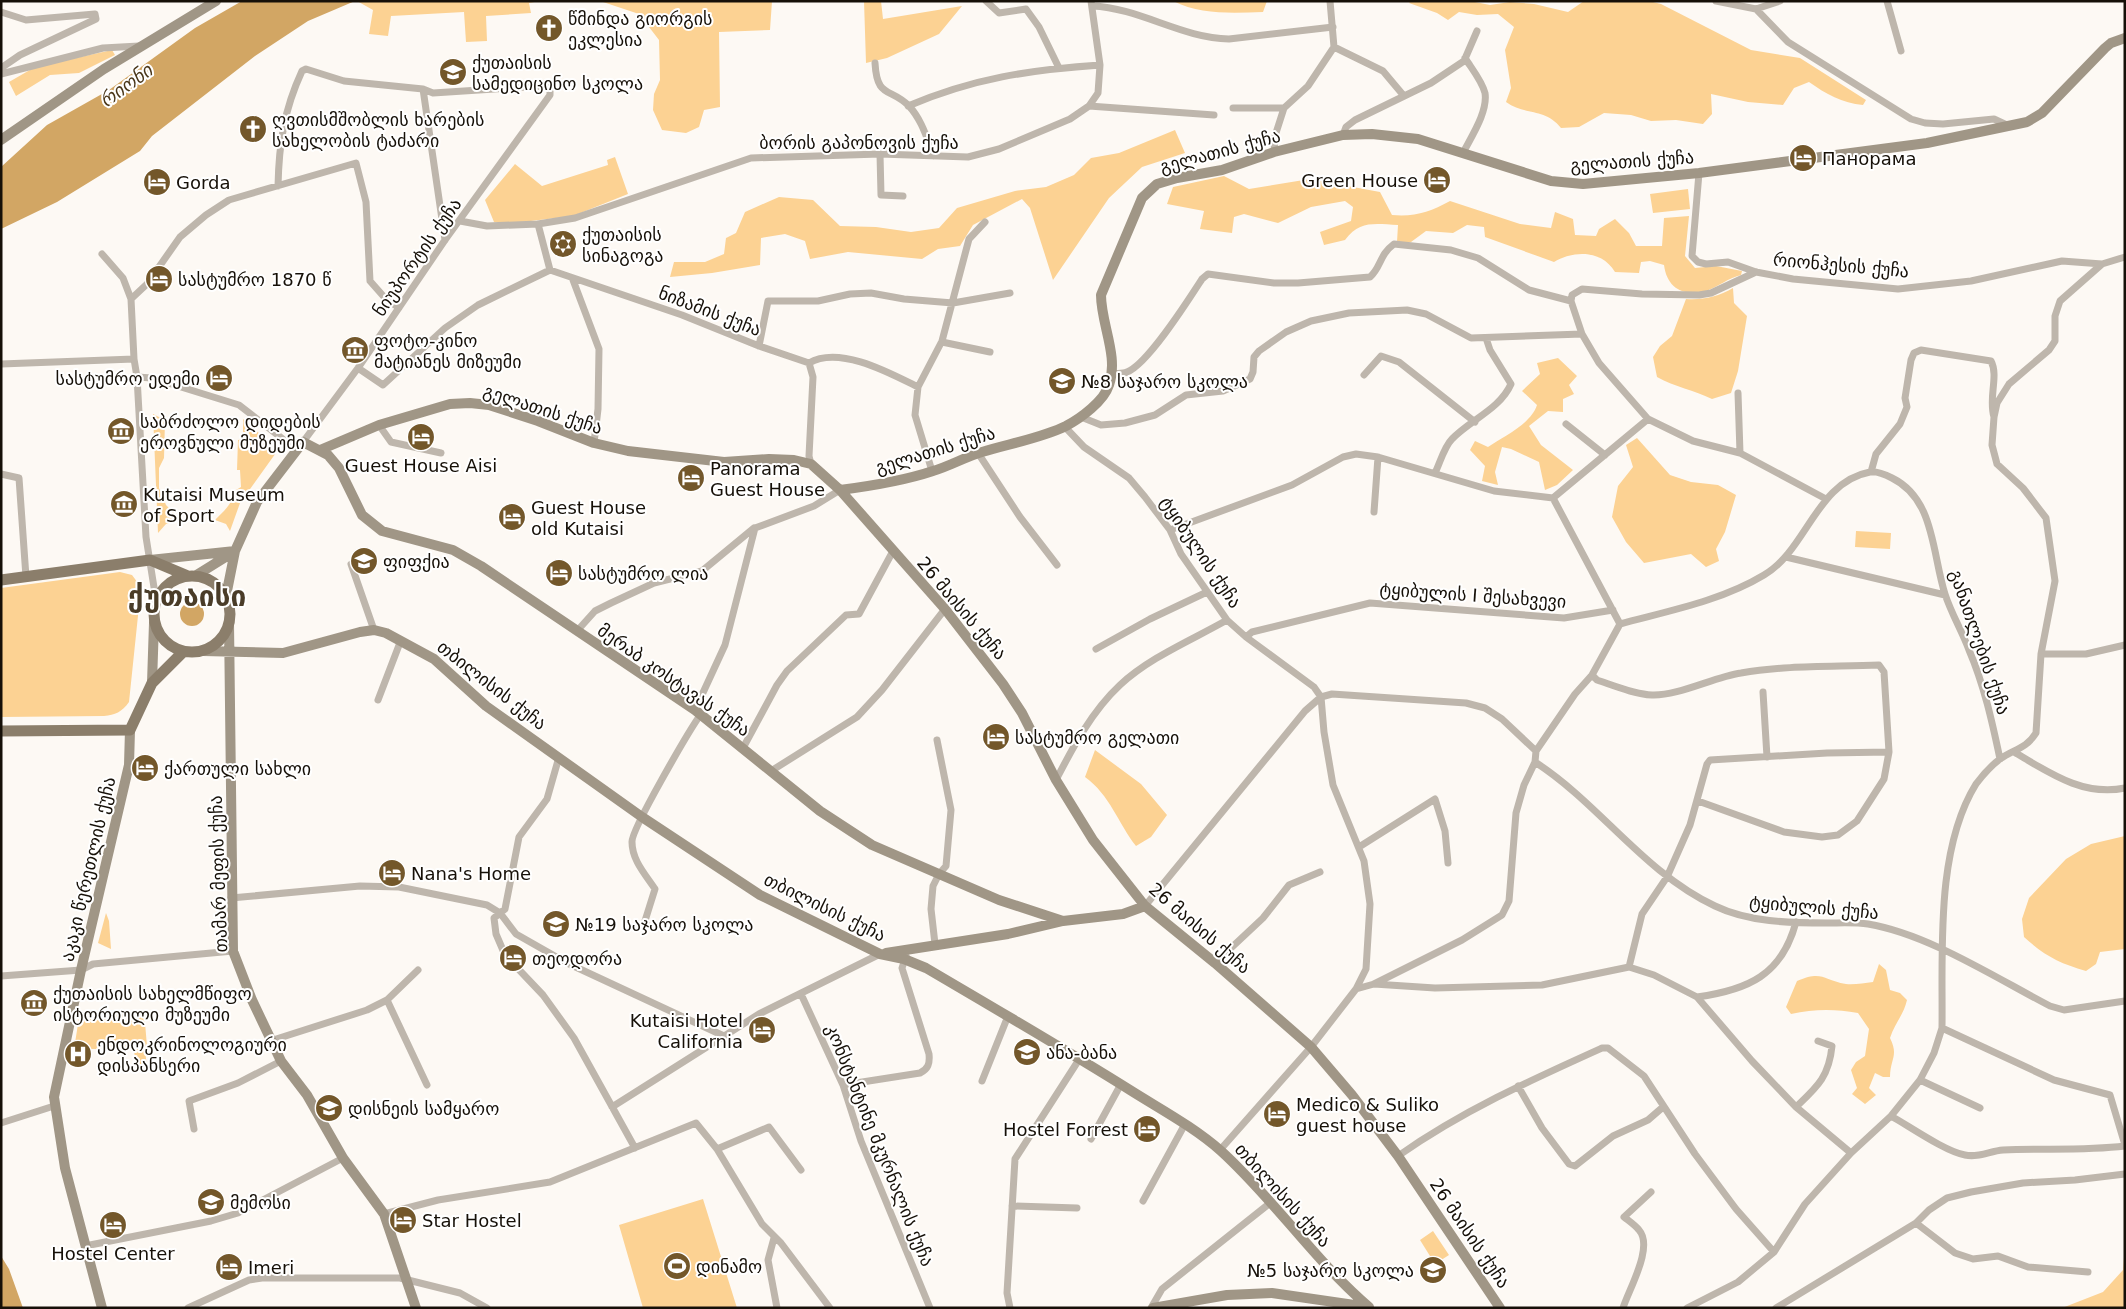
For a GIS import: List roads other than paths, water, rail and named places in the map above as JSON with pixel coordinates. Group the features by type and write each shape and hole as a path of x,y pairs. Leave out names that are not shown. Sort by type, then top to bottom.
{"main road":[{"path":"1,140 32,116 216,1"},
{"name":"გელათის ქუჩა","path":"840,490 872,486 932,471 978,453 1065,427 1082,417 1109,387 1112,374 1111,356 1101,312 1101,295 1142,198 1157,184 1177,178 1222,170 1274,152 1343,135 1372,134 1418,139 1551,181 1583,184 1699,173 1927,143 2027,122 2042,113 2105,48 2111,43 2125,38"},
{"name":"გელათის ქუჩა","path":"320,450 379,424 450,404 470,403 489,405 538,421 594,443 628,451 724,462 769,458 794,460 811,464"},
{"path":"226,596 235,551 257,502 300,446 320,450"},
{"name":"მერაბ კოსტავას ქუჩა","path":"320,450 328,455 339,468 362,515 382,531 453,550 482,566 698,712 820,811 872,845 998,900 1063,921"},
{"path":"811,464 840,490"},
{"name":"26 მაისის ქუჩა","path":"840,490 945,609 1003,684 1022,713 1056,780 1093,840 1145,906 1215,963 1311,1047 1352,1095 1398,1156 1500,1308"},
{"path":"1,580 137,561 235,551"},
{"path":"152,683 156,600 169,584 191,576 235,551"},
{"path":"150,560 191,576 213,582 226,596 229,605 229,623 222,637 203,651"},
{"path":"154,623 159,634 167,643 183,652 283,653 374,630"},
{"name":"თამარ მეფის ქუჩა","path":"229,623 232,693 231,898 233,951 270,1041 281,1061 307,1096 343,1158 384,1214 416,1308"},
{"name":"თბილისის ქუჩა","path":"374,630 402,640 434,659 486,706 642,817 760,895 880,954"},
{"path":"1,731 130,730 152,683 183,652"},
{"name":"აკაკი წერეთლის ქუჩა","path":"102,1308 65,1168 54,1106 81,970 129,765 130,730"},
{"path":"880,954 906,954 935,944 1008,934 1063,921 1123,914 1145,906"},
{"name":"თბილისის ქუჩა","path":"906,954 926,968 1080,1058 1185,1124 1220,1150 1323,1263 1370,1307"},
{"path":"1152,1308 1186,1305 1227,1295 1272,1293 1370,1307"}],"street":[{"path":"986,1 999,13 1026,8 1040,27 1059,68"},
{"path":"1274,152 1275,136 1284,108 1308,86 1334,47 1330,1"},
{"path":"1716,1 1756,9 1780,1"},
{"path":"1887,1 1901,51"},
{"path":"1214,115 1173,110 1102,109 1089,106 1098,94 1100,65 1092,3 1139,14 1196,36 1213,39 1333,27"},
{"path":"1756,9 1788,42 1911,119 1925,123 1943,124 1994,119 2010,126"},
{"path":"1,12 26,20 95,14 96,16 96,19 20,55 1,68"},
{"path":"1343,135 1346,127 1355,120 1432,83 1465,58 1477,31"},
{"path":"1,74 103,48 142,46"},
{"path":"1334,47 1383,71 1404,96"},
{"path":"1463,153 1481,115 1485,96 1483,87 1465,58"},
{"path":"875,63 876,80 885,92 908,106 922,126 934,156"},
{"path":"908,106 992,78 1059,68 1100,65"},
{"path":"278,186 279,157 289,100 302,71 306,69 344,81 423,89 445,240"},
{"name":"ნიუპორტის ქუჩა","path":"300,446 358,368 445,240 550,95 550,88 542,86 433,93 423,89"},
{"name":"ბორის გაპონოვის ქუჩა","path":"460,221 487,226 538,224 575,218 752,158 880,154 968,157 999,149 1070,119 1089,106"},
{"path":"1233,108 1284,108"},
{"path":"880,154 881,196 903,196"},
{"path":"131,299 147,284 180,237 206,215 230,200 356,163 366,202 370,280 385,298 399,308"},
{"name":"რიონჰესის ქუჩა","path":"1699,173 1692,256 1698,262 1706,264 1728,262 1756,272 1794,279 1898,289 1971,281 2062,262 2102,264"},
{"path":"932,471 915,415 918,387 942,342 969,239 985,222"},
{"path":"358,368 383,385 445,328 478,304 550,270 538,224"},
{"path":"1112,374 1128,372 1148,353 1168,329 1202,279 1208,274 1274,283 1370,277 1374,274 1382,254 1394,244 1451,250 1478,258 1529,290 1571,301"},
{"path":"102,254 123,278 131,299 146,537 156,600"},
{"path":"1687,1308 1738,1282 1774,1252 1805,1204 1851,1153 1891,1116 1920,1080 1934,1053 1942,1028 1943,951 1948,861 1961,818 1977,784 2000,759 2030,743 2036,733 2041,654 2055,581 2046,518 2023,488 1997,464 1992,445 1991,431 1997,404 2010,384 2049,350 2055,341 2055,316 2060,301 2102,264 2125,258"},
{"name":"ნიზამის ქუჩა","path":"550,270 573,280 682,315 759,346 809,363"},
{"path":"1756,272 1711,293 1699,295 1642,294 1582,289 1572,296 1571,301 1582,334 1600,364 1648,419 1693,441 1740,453 1826,499"},
{"path":"573,280 599,349 598,410 594,443"},
{"path":"759,346 768,301 818,301 850,294 871,292 904,300 953,303 1010,293"},
{"path":"1082,417 1101,424 1125,423 1155,415 1186,395 1223,391 1250,379 1253,372 1254,357 1259,351 1286,332 1311,321 1349,313 1407,310 1426,314 1471,338 1582,334"},
{"path":"1435,473 1451,439 1475,422 1507,392 1511,384 1490,350 1486,338"},
{"path":"942,342 990,352"},
{"path":"1356,989 1374,984 1462,940 1502,915 1510,901 1516,812 1535,762 1536,751 1575,694 1592,675 1620,624 1701,602 1735,590 1765,575 1786,557 1826,499 1843,485 1871,472 1876,454 1900,424 1907,407 1905,398 1911,360 1914,353 1921,350 1991,361 1995,368 1990,406 1994,417"},
{"path":"1364,375 1381,356 1399,362 1475,422"},
{"path":"811,464 809,456 813,377 809,363 816,359 852,358 884,370 918,387"},
{"path":"1,364 134,359"},
{"path":"137,377 152,378 239,405 300,446"},
{"path":"1738,393 1740,453"},
{"path":"1170,530 1292,485 1343,457 1356,454 1378,456 1494,490 1553,498 1648,419"},
{"path":"379,424 391,442 441,453"},
{"path":"1566,424 1605,455"},
{"name":"ტყიბულის ქუჩა","path":"1065,427 1084,447 1129,478 1170,530 1181,554 1227,620 1246,637 1314,687 1321,697"},
{"path":"978,453 1020,517 1058,565"},
{"path":"1374,512 1378,456"},
{"name":"განათლების ქუჩა","path":"1871,472 1884,474 1903,484 1920,504 1929,523 1945,595 1986,695 2000,759"},
{"path":"1,474 19,478 26,577"},
{"path":"577,631 595,611 654,583 702,571 754,528 814,506 840,490"},
{"path":"1553,498 1620,624"},
{"path":"649,926 644,924 655,889 636,861 631,840 698,712 725,645 754,528"},
{"path":"743,748 777,685 787,671 846,615 859,614 893,552"},
{"path":"1786,557 1945,595"},
{"path":"351,564 374,630"},
{"path":"1096,649 1150,619 1207,592"},
{"name":"ტყიბულის I შესახვევი","path":"1246,637 1252,632 1370,603 1564,618 1613,610"},
{"path":"771,771 857,718 882,690 945,609"},
{"path":"1056,780 1081,733 1119,686 1170,651 1227,620"},
{"path":"378,700 402,640"},
{"path":"2041,654 2086,654 2125,645"},
{"path":"1592,675 1597,680 1638,693 1654,695 1674,692 1711,679 1742,672 1879,665 1884,672 1889,752 1884,779 1857,821 1838,835 1822,837 1784,832 1698,801"},
{"path":"1763,692 1767,757"},
{"path":"1145,906 1305,711 1321,697 1332,694 1357,694 1466,703 1485,708 1502,719 1536,751"},
{"path":"1220,1150 1311,1047 1356,989 1366,969 1370,904 1364,861 1333,785 1324,732 1321,697"},
{"path":"935,944 931,909 933,886 939,874 946,866 951,810 937,740"},
{"path":"1629,967 1642,914 1667,877 1698,801 1707,764 1710,760 1827,753 1889,752"},
{"path":"2014,752 2060,779 2086,788 2114,790 2125,788"},
{"path":"559,757 547,799 519,837 505,908 494,918 496,934 505,955 543,995 569,1030 635,1148"},
{"name":"ტყიბულის ქუჩა","path":"1535,762 1587,802 1635,852 1667,877 1714,906 1736,914 1796,922 1866,924 1900,931 2050,1006 2064,1010 2125,1001"},
{"path":"1358,846 1435,799 1445,831 1448,863"},
{"path":"1215,963 1263,918 1289,885 1320,872"},
{"path":"231,898 360,886 400,887 487,905 500,912 516,934 567,964 724,1036"},
{"path":"1697,997 1722,994 1770,971 1785,954 1796,922"},
{"path":"1,976 81,970 93,964 233,951"},
{"path":"612,1107 759,1014 880,954"},
{"path":"843,1085 920,1073 930,1063 930,1054 902,968 906,954"},
{"path":"1374,984 1435,988 1542,985 1629,967 1668,980 1697,997 1796,1107 1851,1153"},
{"path":"270,1041 366,1010 387,1000 418,970"},
{"name":"კონსტანტინე მკურნალის ქუჩა","path":"801,994 843,1085 860,1141 930,1308"},
{"path":"387,1000 427,1085"},
{"path":"982,1081 1008,1016"},
{"path":"1891,1116 1966,1156 2006,1150 2060,1149 2091,1151 2125,1146 2110,1095 2054,1080 1942,1028"},
{"path":"1796,1107 1820,1084 1827,1071 1832,1046 1818,1041"},
{"path":"1398,1156 1455,1119 1518,1086 1602,1048 1608,1048 1644,1076 1663,1107 1736,1209 1774,1252"},
{"path":"1010,1308 1007,1293 1015,1159 1080,1058"},
{"path":"194,1129 189,1101 238,1083 281,1061"},
{"path":"1920,1080 1980,1108"},
{"path":"1091,1139 1120,1084"},
{"path":"1518,1086 1542,1128 1569,1164 1575,1166 1613,1136 1648,1120 1663,1107"},
{"path":"1,1124 54,1106"},
{"path":"384,1214 438,1200 550,1182 696,1123 717,1150 749,1206 774,1238 782,1243 830,1308"},
{"path":"1143,1201 1185,1124"},
{"path":"717,1150 769,1127 801,1170"},
{"path":"85,1246 210,1221 238,1212 343,1158"},
{"path":"1776,1308 1916,1223 1929,1210 1947,1198 2023,1183 2076,1180 2125,1174"},
{"path":"1623,1308 1644,1252 1644,1239 1640,1230 1624,1217 1651,1192"},
{"path":"1152,1308 1162,1289 1270,1203"},
{"path":"1012,1206 1077,1208"},
{"path":"1916,1223 1955,1253 1973,1259 1998,1256 2028,1267 2088,1272"},
{"path":"774,1238 768,1260 777,1308"},
{"path":"188,1308 249,1280 262,1278 400,1278 460,1293 487,1308"}],"water":[{"name":"რიონი","path":"242,1 355,1 308,21 255,56 152,136 140,151 57,202 1,229 1,167 47,125 109,90 195,28"},
{"path":"192,602 197,603 203,609 203,619 197,625 192,626 187,625 181,619 180,614 181,609 187,603"},
{"path":"1,1256 9,1269 23,1308 1,1308"}],"place":[{"name":"წმინდა გიორგის ეკლესია","path":"549,28"},
{"name":"ქუთაისის სამედიცინო სკოლა","path":"453,72"},
{"name":"ღვთისმშობლის ხარების სახელობის ტაძარი","path":"253,129"},
{"name":"Панорама","path":"1803,158"},
{"name":"Green House","path":"1437,180"},
{"name":"Gorda","path":"157,182"},
{"name":"ქუთაისის სინაგოგა","path":"563,244"},
{"name":"სასტუმრო 1870 წ","path":"159,279"},
{"name":"ფოტო-კინო მატიანეს მიზეუმი","path":"355,350"},
{"name":"სასტუმრო ედემი","path":"219,378"},
{"name":"№8 საჯარო სკოლა","path":"1062,381"},
{"name":"საბრძოლო დიდების ეროვნული მუზეუმი","path":"121,431"},
{"name":"Guest House Aisi","path":"421,437"},
{"name":"Panorama Guest House","path":"691,478"},
{"name":"Kutaisi Museum of Sport","path":"124,504"},
{"name":"Guest House old Kutaisi","path":"512,517"},
{"name":"ფიფქია","path":"364,561"},
{"name":"სასტუმრო ლია","path":"559,573"},
{"name":"სასტუმრო გელათი","path":"996,737"},
{"name":"ქართული სახლი","path":"145,768"},
{"name":"Nana's Home","path":"392,873"},
{"name":"№19 საჯარო სკოლა","path":"556,924"},
{"name":"თეოდორა","path":"513,958"},
{"name":"ქუთაისის სახელმწიფო ისტორიული მუზეუმი","path":"34,1003"},
{"name":"Kutaisi Hotel California","path":"762,1030"},
{"name":"ანა-ბანა","path":"1027,1052"},
{"name":"ენდოკრინოლოგიური დისპანსერი","path":"78,1054"},
{"name":"დისნეის სამყარო","path":"329,1108"},
{"name":"Medico & Suliko guest house","path":"1277,1114"},
{"name":"Hostel Forrest","path":"1147,1129"},
{"name":"მემოსი","path":"211,1202"},
{"name":"Star Hostel","path":"403,1220"},
{"name":"Hostel Center","path":"113,1225"},
{"name":"დინამო","path":"677,1266"},
{"name":"Imeri","path":"229,1267"},
{"name":"№5 საჯარო სკოლა","path":"1433,1270"}],"district":[{"name":"ქუთაისი","path":"187,596"}]}
